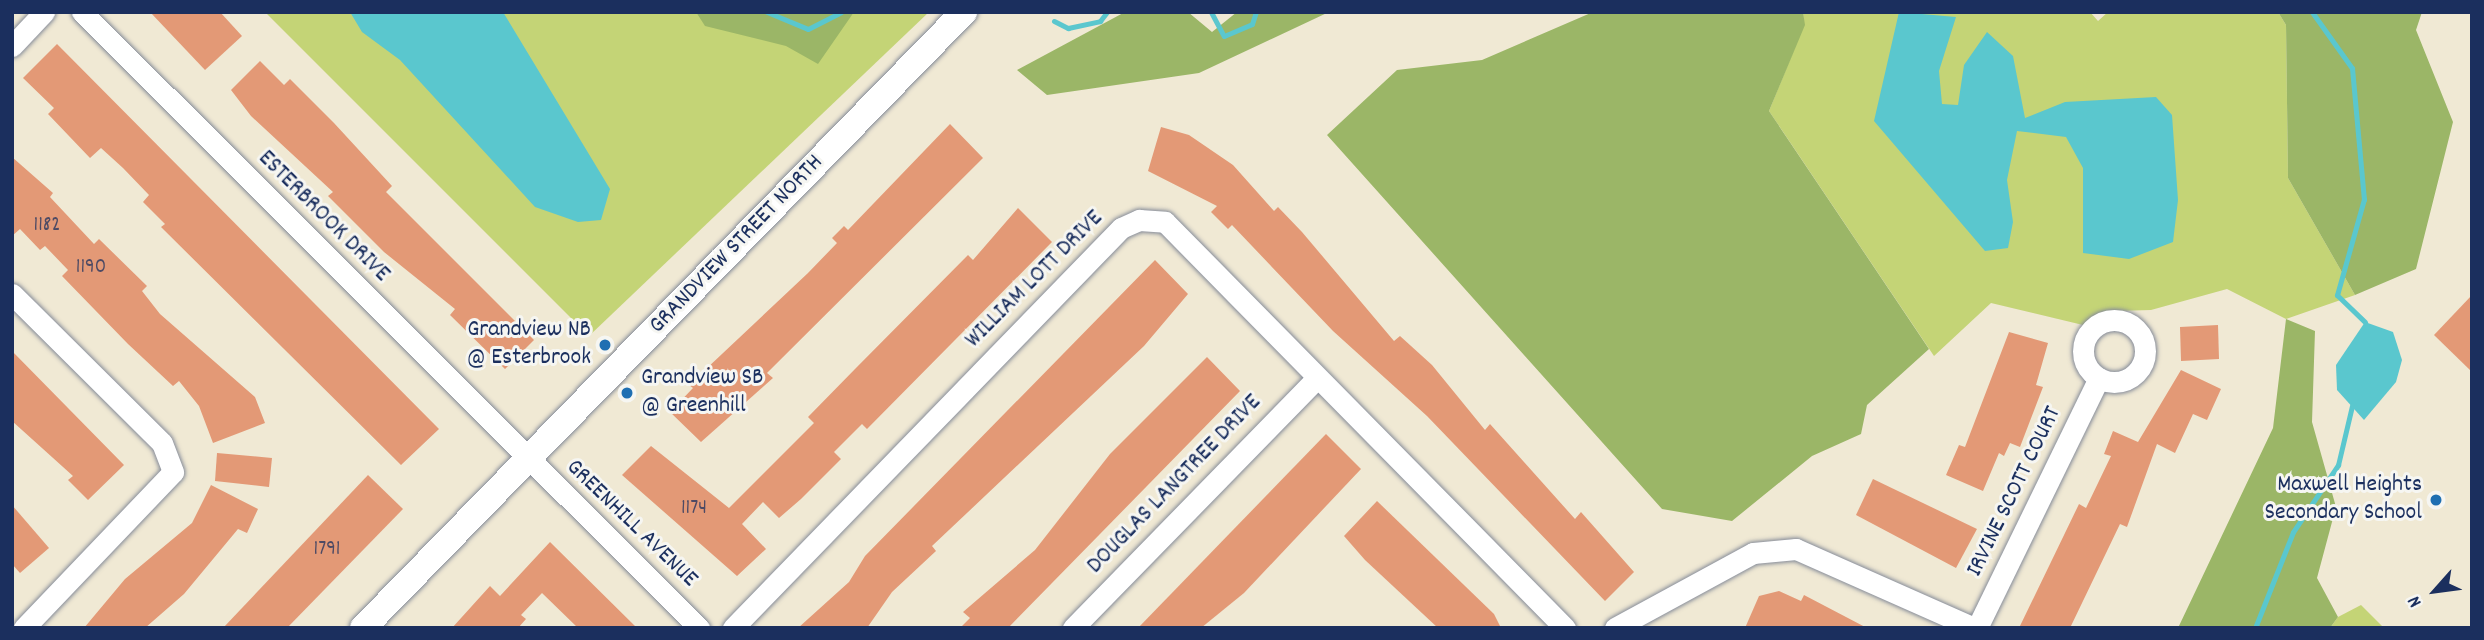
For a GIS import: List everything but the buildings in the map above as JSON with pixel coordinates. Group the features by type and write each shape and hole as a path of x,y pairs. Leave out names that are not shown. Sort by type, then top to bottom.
{"street":[{"path":"12,46 44,12"},
{"name":"ESTERBROOK DRIVE","path":"82,12 526,458"},
{"name":"GRANDVIEW STREET NORTH","path":"363,628 964,12"},
{"name":"WILLIAM LOTT DRIVE","path":"733,628 1121,228 1139,220 1165,222 1315,380 1564,628"},
{"path":"12,294 162,443 173,472 151,503 24,628"},
{"name":"IRVINE SCOTT COURT","path":"1975,628 2099,378"},
{"name":"DOUGLAS LANGTREE DRIVE","path":"1073,628 1315,380"},
{"name":"GREENHILL AVENUE","path":"526,458 699,628"},
{"path":"1615,628 1753,553 1796,549 1975,628"}],"green space":[{"path":"265,12 929,12 589,336"},
{"path":"696,12 854,12 818,64 786,46 705,26"},
{"path":"1125,12 1188,12 1212,32 1237,12 1329,12 1199,73 1047,95 1017,70"},
{"path":"1593,12 1803,12 1805,25 1769,111 1929,349 1867,405 1861,434 1812,456 1732,521 1662,509 1327,135 1397,70 1482,60"},
{"path":"1803,12 2090,12 2098,21 2108,12 2278,12 2286,25 2288,178 2355,295 2286,319 2227,289 2151,310 2115,311 2083,325 1991,303 1934,356 1769,111 1804,25"},
{"path":"2278,12 2422,12 2416,30 2453,122 2416,269 2355,295 2288,178 2286,25"},
{"path":"2286,319 2315,331 2312,422 2336,507 2317,578 2338,617 2330,628 2178,628 2273,428"},
{"path":"2361,605 2384,628 2330,628 2338,617"}],"water":[{"path":"350,12 503,12 610,189 601,220 578,222 535,207 400,60 362,32"},
{"path":"1899,12 1956,17 1939,71 1942,104 1958,105 1964,65 1987,32 2013,56 2025,118 2065,102 2156,97 2172,115 2178,200 2173,242 2129,259 2083,253 2083,168 2066,137 2017,131 2007,180 2013,222 2008,248 1985,251 1874,121"},
{"path":"2365,322 2393,332 2402,360 2396,382 2364,420 2337,390 2336,365"}],"waterway":[{"path":"767,12 808,29 841,12"},
{"path":"1054,21 1068,28 1100,21 1107,12"},
{"path":"1211,12 1224,36 1252,24 1256,12"},
{"path":"2312,12 2352,68 2364,199 2337,295 2365,322"},
{"path":"2255,628 2293,532 2338,465 2352,406"}],"place":[{"name":"Grandview NB @ Esterbrook","path":"605,345"},
{"name":"Grandview SB @ Greenhill","path":"627,393"},
{"name":"Maxwell Heights Secondary School","path":"2436,500"}]}
